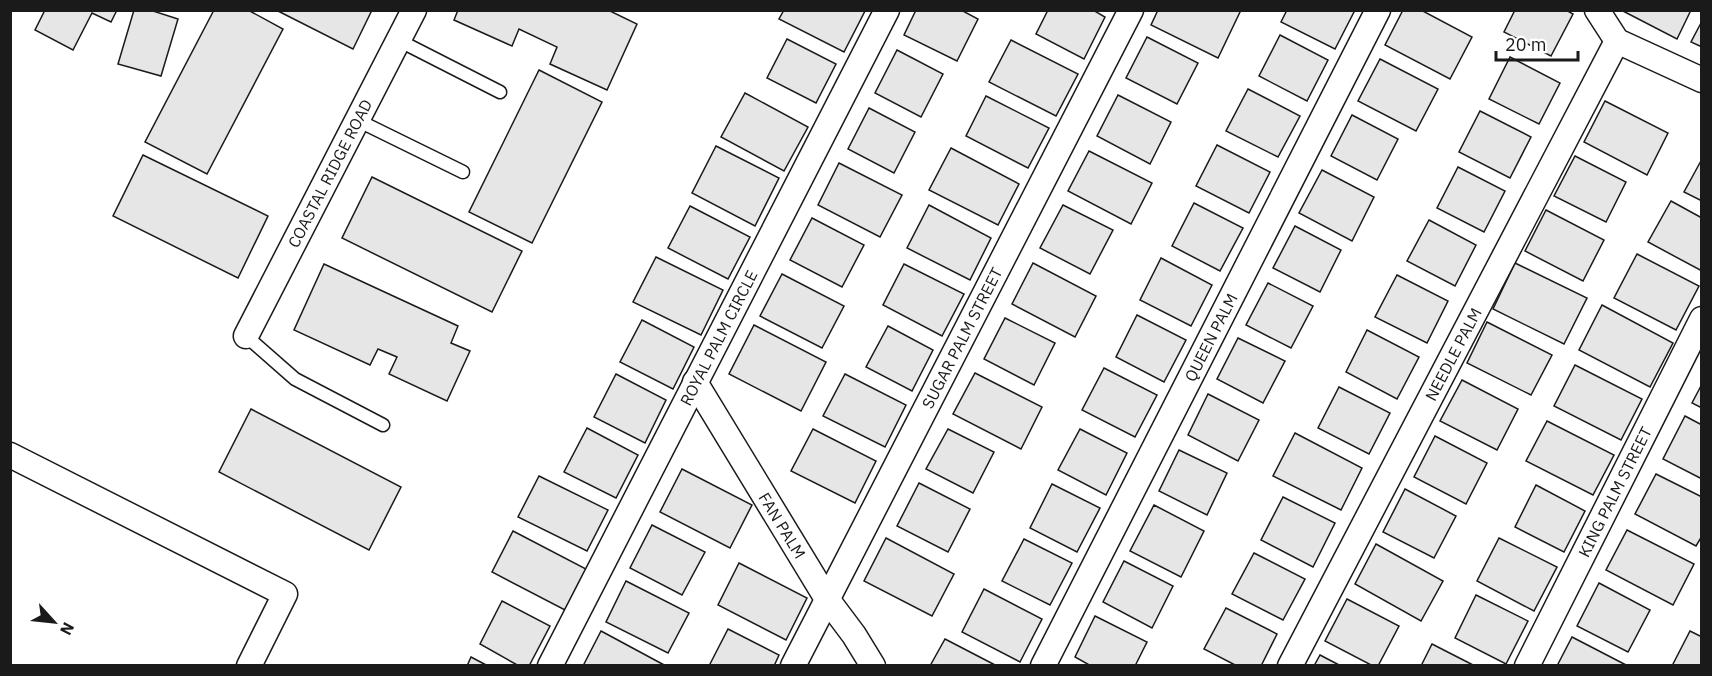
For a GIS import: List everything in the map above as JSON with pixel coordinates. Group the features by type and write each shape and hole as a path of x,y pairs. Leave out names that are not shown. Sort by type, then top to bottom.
{"street":[{"name":"COASTAL RIDGE ROAD","path":"246,336 414,10"},
{"name":"ROYAL PALM CIRCLE","path":"550,666 887,10"},
{"name":"SUGAR PALM STREET","path":"792,666 1131,10"},
{"name":"QUEEN PALM","path":"1043,666 1378,10"},
{"path":"1597,10 1617,41 1701,80"},
{"name":"NEEDLE PALM","path":"1290,666 1617,41"},
{"name":"KING PALM STREET","path":"1527,666 1701,319"},
{"name":"FAN PALM","path":"695,382 827,599 854,635 873,666"},
{"path":"10,455 285,594 249,666"}],"lane":[{"path":"399,40 500,92"},
{"path":"357,120 463,172"},
{"path":"246,336 295,379 383,425"}],"building":[{"path":"45,10 117,10 111,22 92,13 73,50 35,30"},
{"path":"134,10 150,10 178,19 161,76 118,64"},
{"path":"214,10 248,10 283,29 207,174 145,142"},
{"path":"276,10 372,10 353,49"},
{"path":"458,10 608,10 637,24 607,90 550,64 557,47 519,29 512,46 454,20"},
{"path":"784,10 865,11 844,52 779,19"},
{"path":"916,10 961,10 978,19 957,61 904,35"},
{"path":"1048,10 1093,10 1105,17 1084,59 1036,34"},
{"path":"1158,10 1237,10 1240,12 1218,58 1151,25"},
{"path":"1287,10 1355,10 1335,49 1281,22"},
{"path":"1403,10 1421,10 1472,37 1450,79 1385,45"},
{"path":"1515,10 1566,10 1573,14 1551,56 1504,32"},
{"path":"1621,10 1691,10 1677,39"},
{"path":"1702,21 1702,47 1691,42"},
{"path":"1280,35 1328,60 1307,101 1259,76"},
{"path":"1147,37 1198,63 1177,104 1126,78"},
{"path":"787,39 836,64 816,103 767,78"},
{"path":"1011,40 1078,74 1056,116 989,82"},
{"path":"897,50 943,74 921,117 875,93"},
{"path":"1510,57 1560,83 1539,124 1489,99"},
{"path":"1380,59 1438,89 1416,131 1358,101"},
{"path":"539,70 602,102 532,243 469,212"},
{"path":"1248,89 1300,116 1278,157 1226,131"},
{"path":"745,93 808,127 784,171 721,137"},
{"path":"1118,95 1171,122 1150,164 1097,136"},
{"path":"986,96 1049,128 1028,168 966,136"},
{"path":"1605,101 1668,133 1647,175 1584,142"},
{"path":"869,108 915,132 894,173 848,149"},
{"path":"1480,111 1531,137 1510,178 1459,152"},
{"path":"1352,115 1398,139 1377,180 1331,156"},
{"path":"1217,145 1270,172 1249,213 1196,186"},
{"path":"716,146 779,178 755,226 692,193"},
{"path":"951,148 1019,184 998,225 929,190"},
{"path":"1089,151 1152,183 1131,224 1068,191"},
{"path":"143,155 268,216 238,278 113,216"},
{"path":"1575,156 1626,182 1606,222 1554,196"},
{"path":"1702,159 1702,201 1684,192"},
{"path":"839,163 902,195 880,237 818,205"},
{"path":"1458,167 1505,191 1484,232 1437,208"},
{"path":"1322,170 1374,197 1352,241 1299,213"},
{"path":"372,177 522,251 492,312 342,238"},
{"path":"1671,201 1702,218 1702,271 1648,242"},
{"path":"1194,203 1243,228 1220,271 1172,246"},
{"path":"929,205 991,238 970,280 907,248"},
{"path":"1063,205 1113,230 1090,274 1040,248"},
{"path":"690,206 750,237 728,279 668,248"},
{"path":"1546,210 1604,240 1583,281 1525,251"},
{"path":"812,218 864,245 842,287 790,260"},
{"path":"1429,220 1476,245 1455,286 1407,261"},
{"path":"1295,226 1341,250 1320,292 1273,268"},
{"path":"1637,254 1699,286 1676,330 1614,298"},
{"path":"656,257 723,290 701,335 633,302"},
{"path":"1161,258 1212,285 1191,326 1140,300"},
{"path":"1033,263 1096,296 1075,337 1012,304"},
{"path":"1515,263 1587,298 1564,344 1493,309"},
{"path":"324,264 458,326 451,343 470,351 447,401 389,374 397,357 378,349 370,365 294,330"},
{"path":"904,264 964,294 942,336 883,305"},
{"path":"782,274 844,306 822,348 760,316"},
{"path":"1397,275 1448,301 1427,343 1375,317"},
{"path":"1268,283 1313,306 1291,348 1246,325"},
{"path":"1602,305 1673,343 1650,387 1579,350"},
{"path":"1137,315 1186,340 1164,382 1116,357"},
{"path":"1005,318 1055,343 1034,385 984,359"},
{"path":"642,320 694,347 673,389 620,362"},
{"path":"1487,322 1552,355 1531,395 1467,363"},
{"path":"754,325 826,362 801,411 729,374"},
{"path":"888,326 933,350 912,391 866,367"},
{"path":"1367,330 1419,357 1397,399 1346,372"},
{"path":"1238,338 1285,361 1263,403 1217,379"},
{"path":"1575,365 1642,399 1621,440 1554,406"},
{"path":"1104,368 1157,395 1135,437 1082,410"},
{"path":"975,373 1042,407 1021,449 953,414"},
{"path":"616,374 666,400 645,443 594,417"},
{"path":"845,374 906,405 885,447 823,416"},
{"path":"1462,380 1518,409 1497,450 1440,421"},
{"path":"1702,384 1702,408 1692,403"},
{"path":"1339,387 1390,413 1369,454 1318,428"},
{"path":"1208,394 1259,420 1238,461 1188,435"},
{"path":"251,409 401,487 369,550 219,472"},
{"path":"1685,416 1702,425 1702,479 1663,459"},
{"path":"1547,421 1614,455 1593,495 1526,461"},
{"path":"587,428 638,455 616,498 564,472"},
{"path":"813,429 876,461 855,503 791,471"},
{"path":"948,429 994,452 973,493 926,469"},
{"path":"1080,429 1127,453 1106,495 1058,470"},
{"path":"1295,433 1362,468 1341,510 1273,476"},
{"path":"1435,436 1487,463 1466,504 1414,477"},
{"path":"1179,450 1227,473 1207,515 1159,491"},
{"path":"682,469 752,505 730,548 660,512"},
{"path":"1656,474 1702,497 1702,536 1696,546 1635,514"},
{"path":"539,476 608,510 587,551 518,517"},
{"path":"919,483 970,509 948,552 897,526"},
{"path":"1052,484 1100,508 1077,552 1030,528"},
{"path":"1536,485 1585,511 1564,552 1515,527"},
{"path":"1405,489 1456,516 1434,558 1383,532"},
{"path":"1283,497 1335,523 1313,567 1261,540"},
{"path":"1154,505 1204,531 1181,577 1130,551"},
{"path":"652,525 705,552 682,595 630,568"},
{"path":"1627,530 1694,564 1673,605 1606,570"},
{"path":"513,531 586,569 565,610 492,572"},
{"path":"886,538 954,574 932,616 864,581"},
{"path":"1499,538 1557,567 1534,611 1477,581"},
{"path":"1024,539 1072,563 1050,605 1002,581"},
{"path":"1376,544 1443,581 1421,621 1355,584"},
{"path":"1254,553 1305,579 1283,620 1232,594"},
{"path":"1124,561 1173,586 1152,628 1103,602"},
{"path":"739,563 807,598 786,640 718,605"},
{"path":"626,581 689,613 668,653 606,622"},
{"path":"1599,583 1650,610 1628,652 1577,626"},
{"path":"984,589 1042,619 1020,662 962,632"},
{"path":"1476,595 1528,621 1506,664 1455,638"},
{"path":"1347,599 1399,626 1378,666 1373,666 1325,641"},
{"path":"502,601 550,626 529,666 519,666 480,644"},
{"path":"1226,608 1277,634 1261,666 1237,666 1204,649"},
{"path":"1095,616 1147,642 1135,666 1091,666 1075,657"},
{"path":"728,629 779,655 774,666 709,666"},
{"path":"601,631 666,666 583,666"},
{"path":"1690,631 1702,637 1702,666 1672,666"},
{"path":"1572,637 1628,666 1557,666"},
{"path":"945,639 997,666 930,666"},
{"path":"1432,644 1475,666 1421,666"},
{"path":"1320,655 1341,666 1314,666"},
{"path":"471,657 488,666 467,666"}]}
